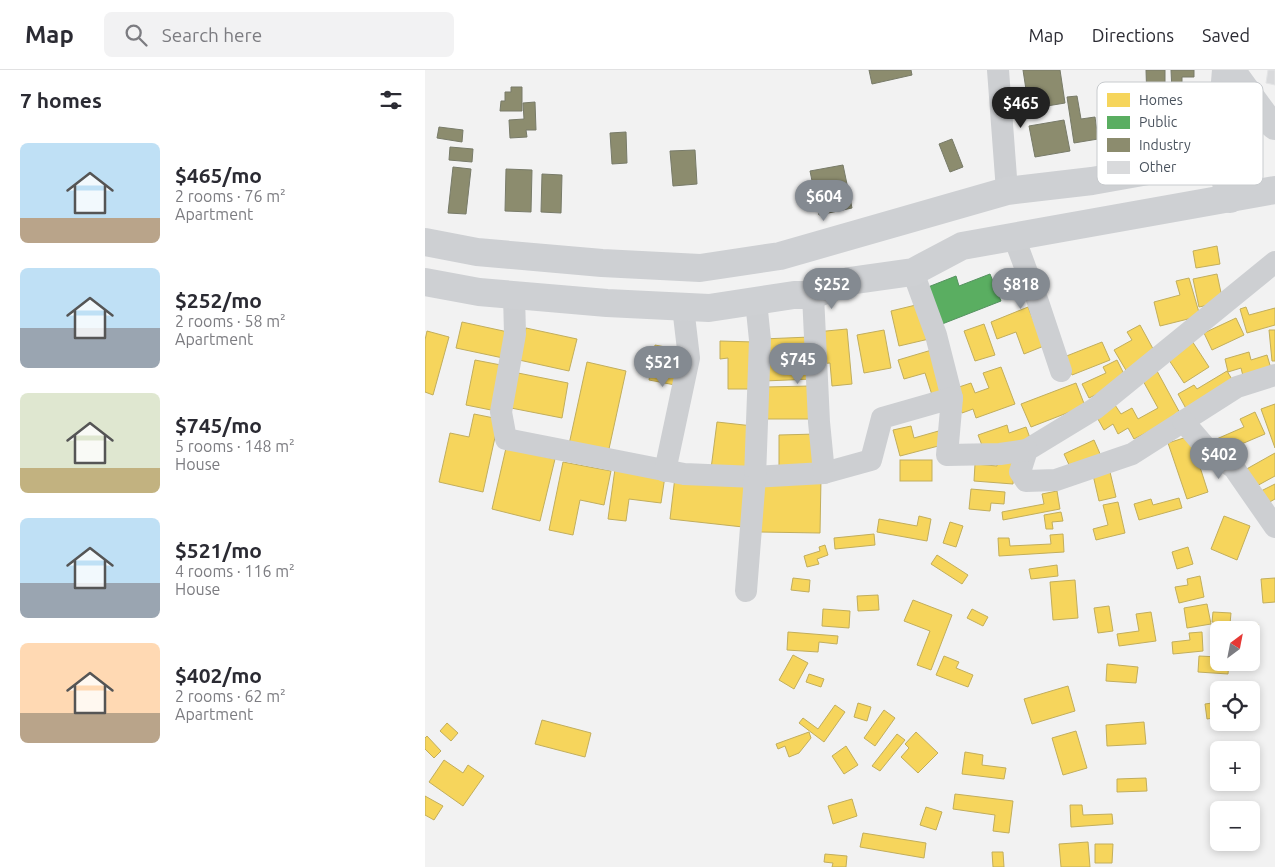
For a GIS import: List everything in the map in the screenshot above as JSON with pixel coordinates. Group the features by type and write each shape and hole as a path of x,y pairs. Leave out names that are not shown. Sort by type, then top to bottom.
{"main road":[{"path":"1231,70 1240,82"},
{"path":"1263,114 1275,126"},
{"path":"425,242 477,252 700,268 779,256 1007,191 1097,180"},
{"path":"1227,185 1230,199"},
{"path":"426,286 607,303 709,308 757,300 813,295 849,281 913,272 962,246 1275,190"}],"street":[{"path":"998,70 1007,191"},
{"path":"1014,237 1061,371"},
{"path":"913,272 936,335 952,398 947,455 1000,454 1027,450 1096,408 1275,262"},
{"path":"514,295 515,334 501,412 506,440 684,474 755,477 824,473 871,460 882,418 952,398"},
{"path":"813,295 819,422 824,473"},
{"path":"746,591 755,477 760,340 757,300"},
{"path":"665,471 689,358 683,307"},
{"path":"1027,450 1020,472 1026,481 1056,480 1132,454 1237,387 1275,375"},
{"path":"1183,421 1207,449 1234,468 1275,527"}],"building: Homes":[{"path":"1217,246 1220,264 1196,268 1193,251"},
{"path":"1217,274 1223,302 1199,307 1193,279"},
{"path":"1189,278 1200,316 1160,326 1154,302 1180,295 1176,281"},
{"path":"920,304 929,339 899,346 891,311"},
{"path":"1028,307 1044,346 1024,354 1016,332 997,339 991,322"},
{"path":"1246,307 1249,315 1275,308 1275,325 1247,333 1240,309"},
{"path":"1236,318 1244,335 1212,350 1204,333"},
{"path":"462,322 508,332 503,358 456,348"},
{"path":"984,324 995,355 975,361 964,331"},
{"path":"1140,325 1157,356 1127,372 1114,350 1132,340 1127,332"},
{"path":"526,328 577,339 569,371 519,360"},
{"path":"847,329 852,384 832,386 830,363 819,364 816,332"},
{"path":"884,330 891,368 864,373 857,335"},
{"path":"1269,330 1275,330 1275,361 1272,361"},
{"path":"427,331 449,337 433,395 425,392 425,340"},
{"path":"810,337 812,379 764,381 762,339"},
{"path":"720,341 754,342 754,389 728,389 728,358 720,359"},
{"path":"1192,341 1209,367 1184,383 1167,357"},
{"path":"1102,342 1110,360 1072,375 1064,357"},
{"path":"655,345 681,350 675,385 649,380"},
{"path":"935,349 948,390 932,395 925,373 904,379 898,360"},
{"path":"1249,352 1251,360 1267,355 1272,372 1244,380 1241,368 1228,372 1225,359"},
{"path":"475,360 506,366 496,411 466,405"},
{"path":"1117,360 1127,380 1089,398 1082,384 1106,373 1103,367"},
{"path":"587,362 626,371 607,458 568,449"},
{"path":"1001,367 1015,404 976,418 973,409 962,413 953,389 971,383 975,393 989,388 983,373"},
{"path":"1157,371 1181,415 1134,439 1128,428 1118,434 1113,424 1104,430 1094,412 1113,402 1121,414 1132,408 1138,419 1158,408 1142,379"},
{"path":"1227,371 1236,386 1189,414 1178,394 1194,385 1197,389"},
{"path":"518,373 568,383 562,418 511,408"},
{"path":"1076,383 1085,406 1031,427 1021,404"},
{"path":"810,386 811,419 766,419 765,387"},
{"path":"1275,404 1275,448 1261,409"},
{"path":"1255,412 1265,434 1218,454 1212,441 1244,427 1240,419"},
{"path":"474,414 499,419 483,492 439,482 450,433 469,437"},
{"path":"717,422 753,426 748,473 711,469"},
{"path":"1007,425 1009,433 1026,427 1030,438 985,453 978,435"},
{"path":"911,426 914,438 942,430 946,444 900,456 893,430"},
{"path":"817,434 818,468 779,468 779,435"},
{"path":"1190,436 1208,492 1187,499 1168,443"},
{"path":"1094,440 1101,456 1071,469 1064,454"},
{"path":"506,448 555,459 540,521 492,509"},
{"path":"1275,453 1275,476 1253,488 1243,471"},
{"path":"998,455 1015,456 1013,484 974,481 975,464 997,466"},
{"path":"900,460 932,460 932,481 900,481"},
{"path":"563,462 611,471 604,505 580,500 573,535 549,530"},
{"path":"615,469 665,476 661,503 629,499 626,521 608,519"},
{"path":"1110,472 1116,497 1099,501 1093,475"},
{"path":"675,477 747,485 743,527 670,519"},
{"path":"760,477 821,478 820,533 760,532"},
{"path":"1275,484 1275,499 1266,504 1259,492"},
{"path":"971,489 1005,492 1004,504 991,503 990,511 969,509"},
{"path":"1057,491 1060,509 1003,520 1002,512 1044,504 1042,494"},
{"path":"1179,498 1182,508 1139,520 1134,504 1151,499 1153,505"},
{"path":"1118,502 1125,533 1096,540 1093,529 1108,525 1103,505"},
{"path":"1061,512 1063,521 1052,522 1053,529 1046,529 1044,515"},
{"path":"919,516 931,519 927,541 877,532 879,519 917,526"},
{"path":"1224,516 1250,526 1237,560 1211,549"},
{"path":"950,522 963,526 956,547 943,543"},
{"path":"874,534 875,545 835,549 834,538"},
{"path":"1063,534 1064,552 999,556 998,538 1009,538 1010,546 1051,544 1050,535"},
{"path":"825,545 828,555 817,559 819,564 807,567 804,556 820,551 819,547"},
{"path":"1188,547 1193,564 1177,569 1172,552"},
{"path":"937,555 968,575 962,584 931,564"},
{"path":"1057,565 1058,576 1031,579 1029,569"},
{"path":"1200,576 1204,597 1179,603 1175,587 1188,585 1187,579"},
{"path":"793,578 810,580 809,592 791,590"},
{"path":"1275,578 1275,602 1263,603 1261,579"},
{"path":"1075,580 1078,618 1053,620 1050,582"},
{"path":"878,595 879,610 858,611 857,596"},
{"path":"913,600 952,615 931,670 917,665 930,631 904,621"},
{"path":"1207,604 1210,624 1187,628 1184,608"},
{"path":"1109,606 1113,631 1098,633 1094,608"},
{"path":"823,609 850,611 849,628 822,626"},
{"path":"972,609 988,617 983,626 967,618"},
{"path":"1151,612 1156,641 1119,646 1117,634 1139,631 1136,614"},
{"path":"1213,612 1231,613 1230,621 1212,621"},
{"path":"788,632 838,636 837,644 819,642 818,652 787,650"},
{"path":"1202,632 1203,651 1173,654 1172,642 1190,640 1189,633"},
{"path":"793,655 808,663 794,689 779,680"},
{"path":"944,656 959,662 956,668 973,675 968,687 936,675"},
{"path":"1199,656 1210,657 1210,671 1228,671 1228,674 1198,672"},
{"path":"1107,664 1138,667 1136,683 1106,681"},
{"path":"809,674 824,679 821,687 806,682"},
{"path":"1068,686 1075,711 1032,724 1024,699"},
{"path":"858,703 871,707 867,721 854,717"},
{"path":"1210,703 1210,718 1207,719 1205,704"},
{"path":"835,705 845,712 824,742 799,723 803,718 818,729"},
{"path":"884,710 895,718 875,746 864,738"},
{"path":"542,720 591,733 585,757 535,744"},
{"path":"1144,722 1146,744 1107,746 1106,725"},
{"path":"447,723 458,733 451,741 440,731"},
{"path":"1076,731 1087,768 1063,775 1052,738"},
{"path":"809,732 811,738 799,753 789,757 785,746 778,749 776,744"},
{"path":"916,732 938,753 918,773 901,757 909,748 905,744"},
{"path":"897,734 905,740 880,771 872,766"},
{"path":"427,736 441,751 434,758 425,749 425,738"},
{"path":"846,746 858,765 844,774 832,756"},
{"path":"965,752 983,755 982,765 1006,768 1004,779 962,774"},
{"path":"444,760 463,773 468,765 484,776 463,806 429,782"},
{"path":"1146,778 1147,791 1117,792 1117,779"},
{"path":"955,794 1013,801 1009,833 993,831 995,815 953,809"},
{"path":"425,796 443,806 434,820 425,815"},
{"path":"852,799 857,816 833,824 828,806"},
{"path":"1070,805 1082,805 1083,815 1112,814 1113,824 1071,827"},
{"path":"926,807 942,812 936,830 920,825"},
{"path":"863,833 926,843 924,858 860,847"},
{"path":"1088,842 1090,867 1061,867 1059,844"},
{"path":"1095,844 1113,844 1112,863 1095,863"},
{"path":"992,852 1003,852 1004,867 993,867"},
{"path":"825,854 847,856 846,867 832,867 833,863 824,862"}],"building: Public":[{"path":"990,274 1001,301 937,326 923,289 956,276 959,286"}],"building: Industry":[{"path":"869,70 911,70 912,75 872,84"},
{"path":"1023,70 1060,70 1065,103 1029,109"},
{"path":"1146,70 1165,70 1165,82 1146,82"},
{"path":"1171,70 1194,70 1194,77 1182,77 1182,82 1172,82"},
{"path":"511,87 522,87 522,111 500,111 501,101 505,101 505,92 511,92"},
{"path":"1077,96 1081,119 1095,117 1097,139 1074,143 1067,97"},
{"path":"535,102 536,130 526,130 527,137 510,138 509,120 524,119 523,103"},
{"path":"1064,120 1070,151 1035,157 1029,126"},
{"path":"439,127 463,130 462,142 437,138"},
{"path":"626,132 627,163 612,164 610,133"},
{"path":"952,139 963,167 950,172 939,144"},
{"path":"450,147 473,149 472,162 449,160"},
{"path":"695,150 697,184 673,186 670,151"},
{"path":"843,165 852,208 819,215 810,171"},
{"path":"453,167 471,169 466,214 448,213"},
{"path":"506,169 532,170 531,212 505,211"},
{"path":"542,174 562,175 561,213 541,212"}],"building: Other":[{"path":"1268,70 1275,70 1275,85 1266,83"}]}
